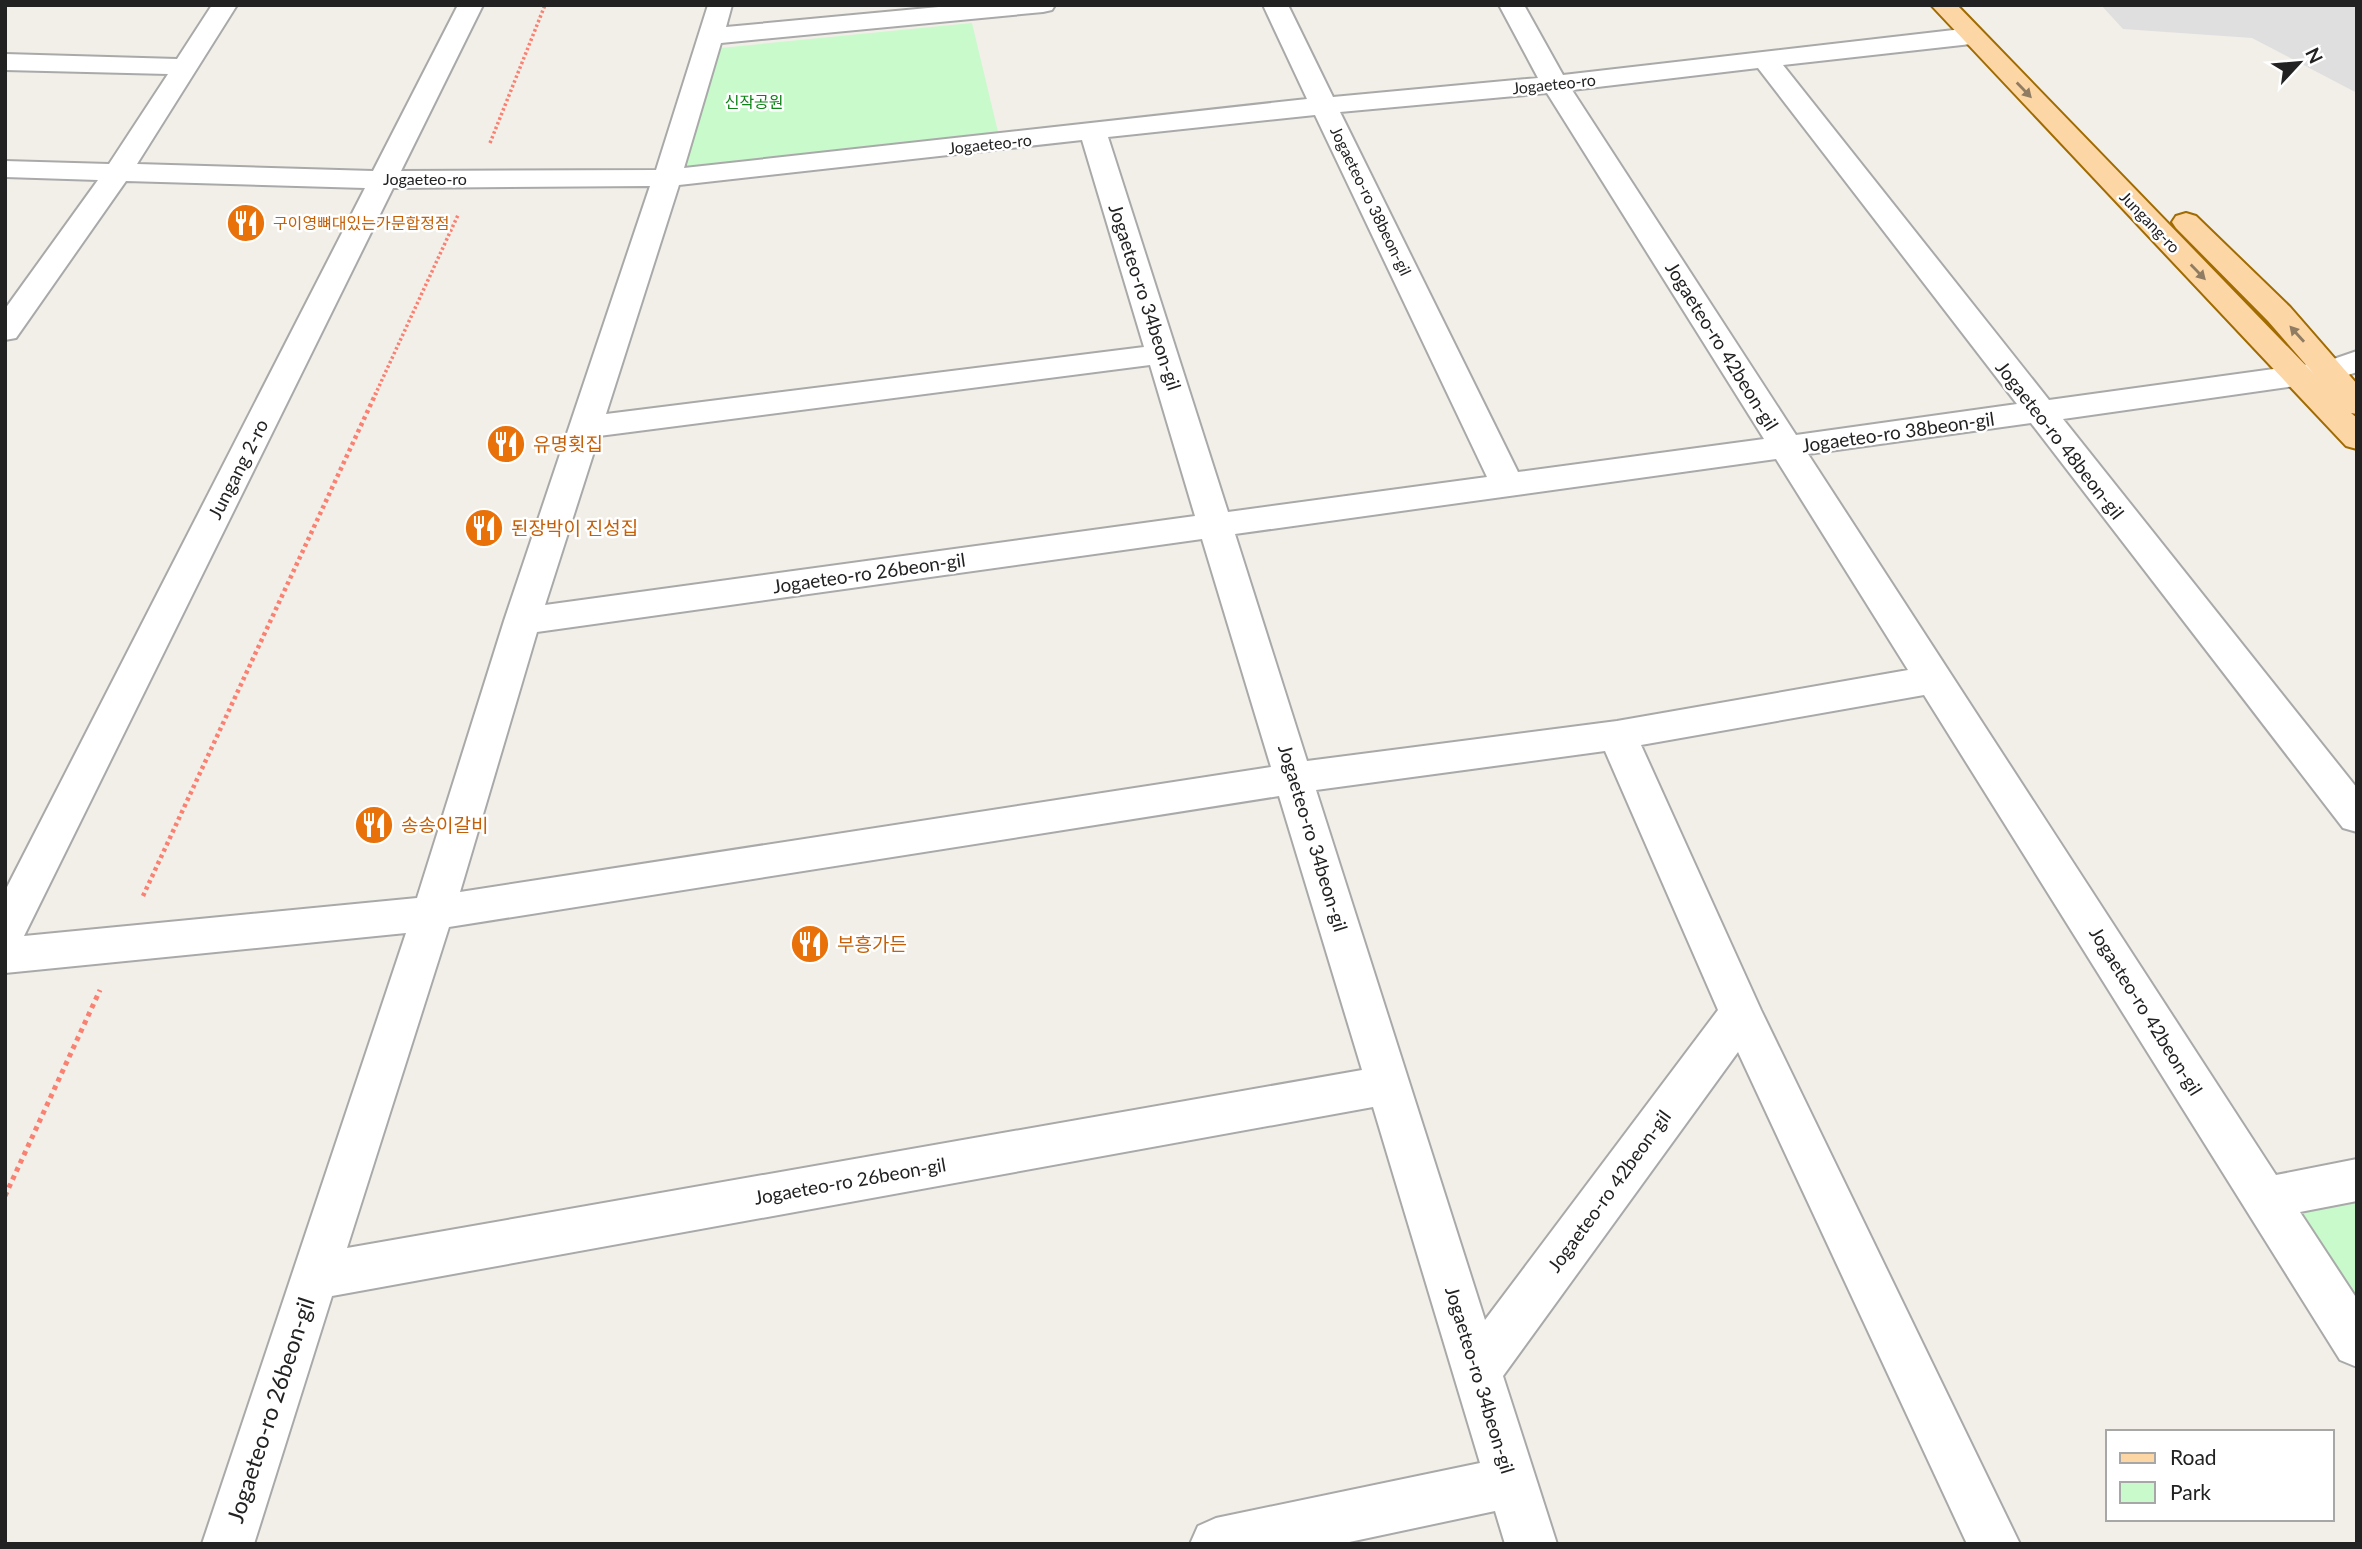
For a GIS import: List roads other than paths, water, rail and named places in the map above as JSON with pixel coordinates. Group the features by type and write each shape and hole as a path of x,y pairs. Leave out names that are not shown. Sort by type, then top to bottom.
{"main road":[{"name":"Jungang-ro","path":"1943,5 2357,438"},
{"name":"Jungang-ro","path":"1967,5 2279,314 2343,365 2357,404"}],"street":[{"path":"7,325 118,172 225,5"},
{"name":"Jungang 2-ro","path":"5,932 471,5"},
{"name":"Jogaeteo-ro 26beon-gil","path":"228,1544 433,913 522,621 667,177 720,5"},
{"path":"711,36 1043,5"},
{"name":"Jogaeteo-ro 38beon-gil","path":"1275,5 1507,484"},
{"name":"Jogaeteo-ro 42beon-gil","path":"1511,5 1555,84 2357,1343"},
{"name":"Jogaeteo-ro","path":"5,169 383,180 667,177 1555,84 1971,36"},
{"name":"Jogaeteo-ro 48beon-gil","path":"1766,61 2357,817"},
{"path":"5,62 184,66"},
{"name":"Jogaeteo-ro 34beon-gil","path":"1093,133 1217,524 1387,1085 1531,1544"},
{"path":"586,427 1163,354"},
{"name":"Jogaeteo-ro 38beon-gil","path":"1217,524 2298,376 2343,365"},
{"name":"Jogaeteo-ro 26beon-gil","path":"522,621 1217,524"},
{"path":"5,955 433,913 1295,778 1617,735 1934,678"},
{"path":"1617,735 1741,1013 1994,1544"},
{"name":"Jogaeteo-ro 42beon-gil","path":"1478,1370 1741,1013"},
{"name":"Jogaeteo-ro 26beon-gil","path":"314,1277 1387,1085"},
{"path":"2265,1198 2357,1180"},
{"path":"1216,1544 1511,1482"}],"place":[{"name":"구이영뼈대있는가문합정점","path":"246,223"},
{"name":"유명횟집","path":"506,444"},
{"name":"된장박이 진성집","path":"484,528"},
{"name":"송송이갈비","path":"374,825"},
{"name":"부흥가든","path":"810,944"}],"park label":[{"name":"신작공원","path":"754,102"}]}
